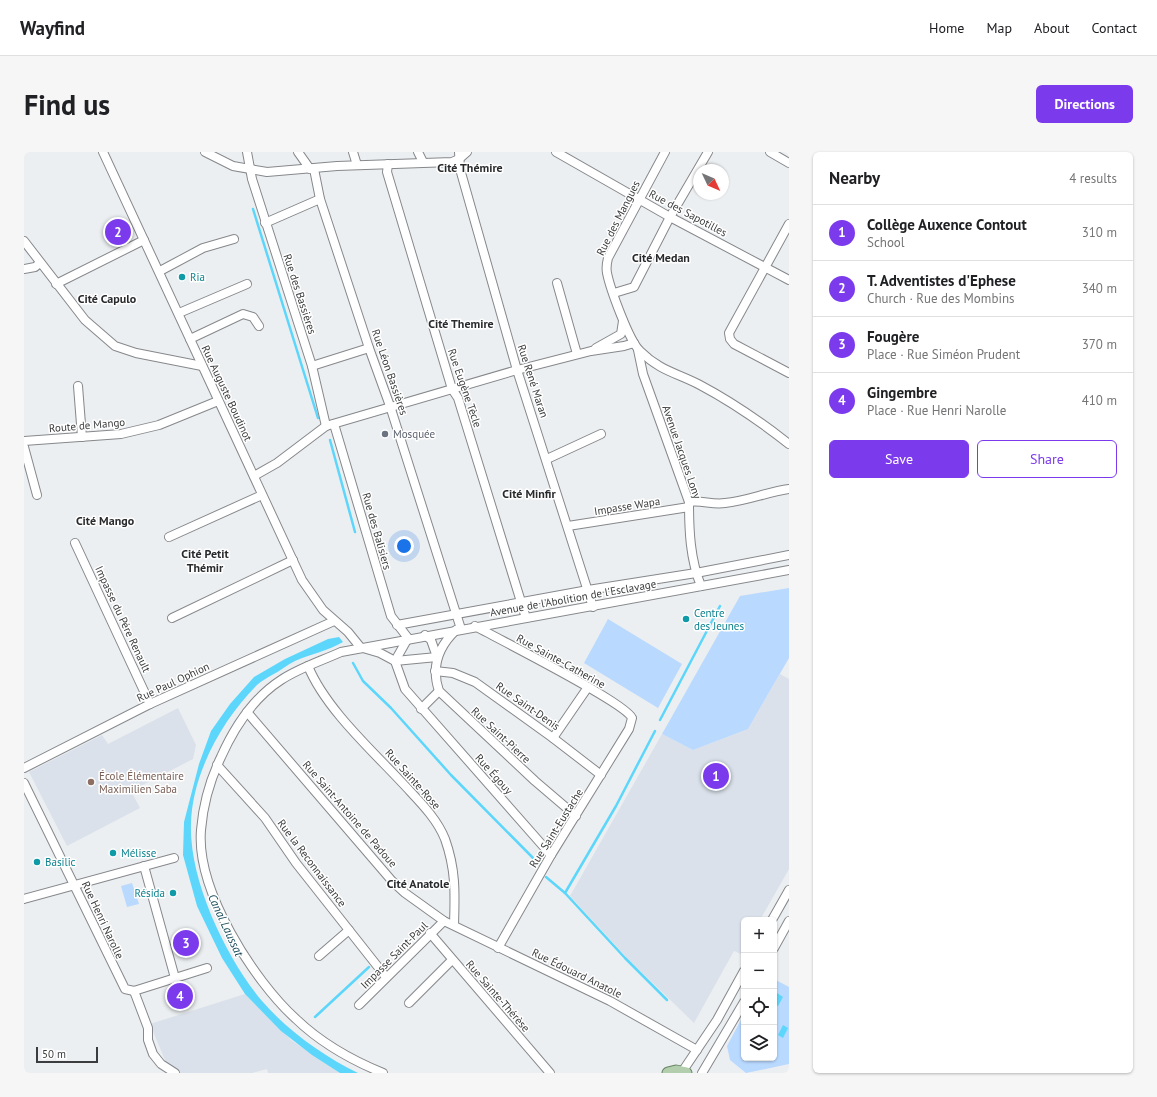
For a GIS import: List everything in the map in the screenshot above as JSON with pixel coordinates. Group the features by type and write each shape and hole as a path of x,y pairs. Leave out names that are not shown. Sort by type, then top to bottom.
{"main road":[{"path":"668,1073 684,1072"}],"street":[{"name":"Rue Auguste Boudinot","path":"104,152 302,580 311,595 334,621 348,632 361,648"},
{"path":"205,152 233,166 267,172 357,165 452,162 467,152"},
{"name":"Rue des Bassières","path":"247,152 252,170 252,179 265,223 330,425"},
{"path":"298,152 312,169"},
{"path":"353,152 357,165"},
{"path":"418,152 423,162"},
{"name":"Rue des Sapotilles","path":"556,152 670,217 789,280"},
{"name":"Rue des Mangues","path":"638,350 623,319 606,272 608,258 665,152"},
{"path":"614,293 635,285 670,217 708,152"},
{"path":"770,152 789,163"},
{"name":"Rue René Maran","path":"459,156 460,169 518,370 593,607"},
{"name":"Rue Eugène Tècle","path":"388,164 387,172 407,241 452,389 460,405 526,618"},
{"name":"Rue Léon Bassières","path":"312,169 320,199 369,348 390,406 457,615 459,629"},
{"path":"265,223 320,199"},
{"path":"789,224 732,325 729,333 730,339 734,344 789,373"},
{"path":"160,271 204,248 234,239"},
{"path":"24,240 56,284 85,320 115,346 136,353 202,366"},
{"path":"56,284 144,240"},
{"path":"24,269 35,267 40,263"},
{"path":"558,283 577,354"},
{"path":"179,313 248,284"},
{"path":"190,339 243,314 253,317 259,326"},
{"path":"592,351 621,334 623,319"},
{"path":"254,476 277,463 330,425 390,406 577,354 634,343"},
{"path":"312,366 369,348"},
{"path":"638,350 658,367"},
{"name":"Avenue Jacques Lony","path":"638,350 643,374 689,504 688,523 696,573 701,586"},
{"path":"643,374 647,366 658,367 699,384 758,419 789,444"},
{"path":"78,386 82,437"},
{"name":"Route de Mango","path":"24,441 121,434 159,425 218,401"},
{"name":"Rue des Balisiers","path":"330,425 390,616 408,638"},
{"path":"547,459 601,434"},
{"path":"24,447 37,495"},
{"name":"Impasse Wapa","path":"568,526 699,501 716,504 726,503 789,489"},
{"path":"169,537 262,495"},
{"name":"Impasse du Pére Renault","path":"76,543 150,704"},
{"name":"Avenue de l'Abolition de l'Esclavage","path":"397,625 588,590 696,573 789,555"},
{"path":"172,618 293,560"},
{"name":"Avenue de l'Abolition de l'Esclavage","path":"383,1073 351,1060 296,1020 269,989 241,949 220,912 210,888 203,860 201,831 207,795 217,765 230,737 247,712 267,691 281,680 308,666 341,652 408,638 593,607 789,570"},
{"name":"Rue Paul Ophion","path":"24,768 150,704 334,621"},
{"name":"Rue Sainte-Catherine","path":"475,626 588,687 624,709 630,714 632,720"},
{"path":"421,709 439,691 435,671 437,657 446,639 459,629"},
{"path":"425,635 430,640 437,657"},
{"path":"395,661 408,638"},
{"path":"361,648 380,653 395,661 437,657"},
{"name":"Rue Égouy","path":"395,661 405,689 421,709 551,855"},
{"name":"Rue Sainte-Rose","path":"308,666 315,683 329,703 421,804 440,828 445,838 455,879 454,925"},
{"name":"Rue Saint-Denis","path":"435,671 453,673 475,682 554,738 601,775"},
{"path":"554,738 588,687"},
{"name":"Rue Saint-Pierre","path":"439,691 535,781 576,816"},
{"name":"Rue Saint-Antoine de Padoue","path":"247,712 392,880 409,897 444,921"},
{"name":"Rue Saint-Eustache","path":"498,948 551,855 629,729 632,720"},
{"name":"Rue la Reconnaissance","path":"217,765 265,818 296,863 386,977"},
{"name":"Rue Henri Narolle","path":"24,783 75,884 125,989 134,991"},
{"path":"24,899 174,858"},
{"path":"144,866 175,978"},
{"path":"774,917 789,890"},
{"name":"Rue Édouard Anatole","path":"444,921 610,1001 697,1050"},
{"name":"Impasse Saint-Paul","path":"359,1005 430,933 444,921"},
{"path":"777,943 789,921"},
{"path":"319,956 349,930"},
{"name":"Rue Sainte-Thérèse","path":"430,933 550,1073"},
{"path":"409,1003 452,960"},
{"path":"175,1073 161,1064 153,1054 148,1040 148,1028 134,991 207,968"},
{"path":"684,1072 718,1020 741,977"},
{"path":"702,1073 741,1007"}],"shaded area":[{"path":"789,588 789,658 748,729 693,750 662,734 740,596"},
{"path":"608,619 682,664 658,708 584,663"},
{"path":"339,637 343,642 292,663 260,682 232,714 211,749 203,767 193,805 191,824 192,846 196,869 203,893 212,917 235,963 262,1001 294,1032 306,1042 332,1059 358,1073 340,1073 312,1055 281,1031 245,994 222,958 197,906 183,855 184,822 199,764 211,731 230,704 254,677 285,659 328,639"},
{"path":"780,674 789,679 789,869 762,917 741,917 741,954 734,951 694,1023 628,959 570,896 662,734 693,750 748,729"},
{"name":"École Élémentaire Maximilien Saba","path":"178,708 196,745 193,759 131,791 140,808 67,846 29,772 102,735 108,744"},
{"path":"132,883 139,904 127,907 121,886"},
{"path":"777,981 789,987 789,1064 746,1073 730,1060 727,1046 741,1020 741,1061 777,1061"},
{"path":"777,993 783,997 777,1006"},
{"path":"245,994 291,1040 340,1073 268,1073 267,1069 252,1073 174,1073 167,1065 150,1024"},
{"path":"783,1025 788,1028 783,1038 778,1035"}],"waterway":[{"path":"253,209 318,418"},
{"path":"330,440 355,532"},
{"path":"660,720 720,606"},
{"path":"353,663 363,681 391,708 451,775 540,865"},
{"path":"565,893 616,806 655,731"},
{"path":"546,877 565,893 625,958 667,1000"},
{"path":"315,1017 369,967"}],"place":[{"name":"T. Adventistes d'Ephese","path":"118,232"},
{"name":"Ria","path":"182,277"},
{"name":"Mosquée","path":"385,434"},
{"name":"Centre des Jeunes","path":"686,619"},
{"name":"Collège Auxence Contout","path":"716,776"},
{"name":"École Élémentaire Maximilien Saba","path":"91,782"},
{"name":"Mélisse","path":"113,853"},
{"name":"Basilic","path":"37,862"},
{"name":"Résida","path":"173,893"},
{"name":"Fougère","path":"186,943"},
{"name":"Gingembre","path":"180,996"}],"district":[{"name":"Cité Thémire","path":"470,167"},
{"name":"Cité Medan","path":"661,257"},
{"name":"Cité Capulo","path":"107,298"},
{"name":"Cité Themire","path":"461,323"},
{"name":"Cité Minfir","path":"529,493"},
{"name":"Cité Mango","path":"105,520"},
{"name":"Cité Petit Thémir","path":"205,560"},
{"name":"Cité Anatole","path":"418,883"}],"water label":[{"name":"Canal Laussat","path":"226,925"}]}
